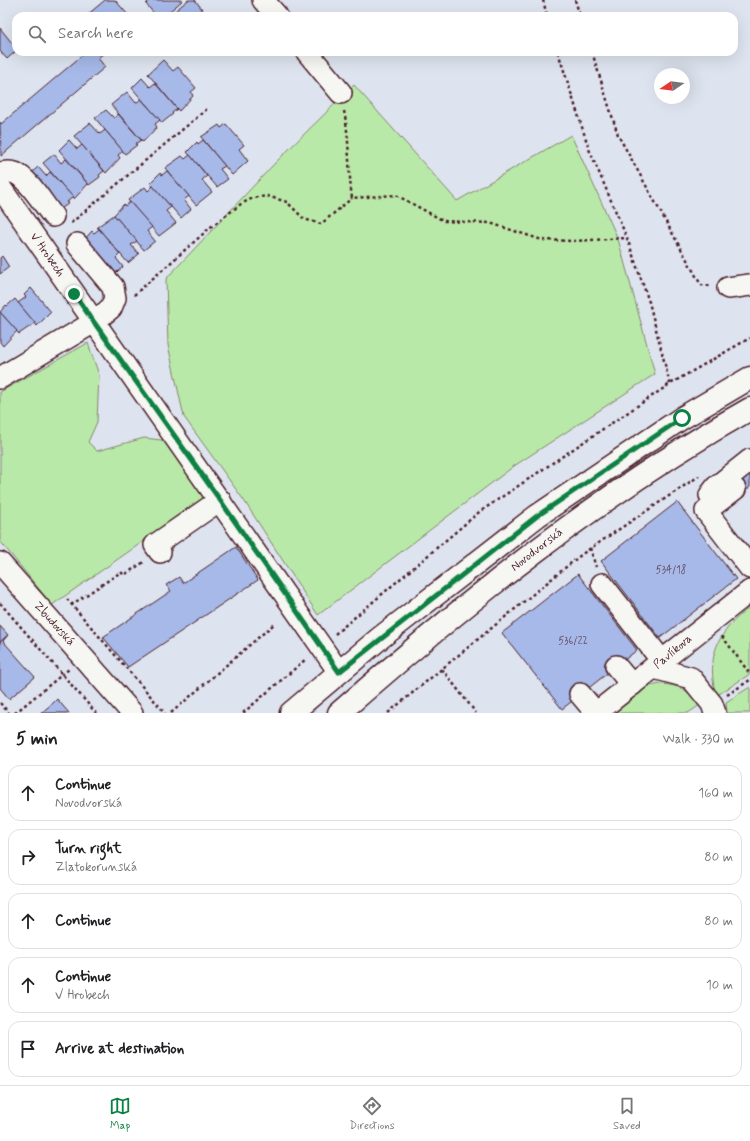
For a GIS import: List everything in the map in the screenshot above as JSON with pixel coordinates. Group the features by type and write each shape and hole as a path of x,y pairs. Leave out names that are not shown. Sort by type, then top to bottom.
{"main road":[{"path":"291,713 339,672 537,516 682,418 750,378"},
{"name":"Novodvorská","path":"339,713 395,664 555,535 699,438 750,409"}],"street":[{"path":"263,0 274,12"},
{"path":"310,56 341,93"},
{"path":"0,173 10,172 18,174 61,220"},
{"name":"V Hrobech","path":"0,187 339,672"},
{"path":"0,378 94,322 111,308 115,298 113,287 77,244"},
{"path":"728,288 750,285"},
{"path":"702,511 716,487 750,460"},
{"path":"702,511 735,490"},
{"path":"160,552 155,545 218,497"},
{"path":"702,511 728,554 750,568"},
{"name":"Zbudovská","path":"0,563 132,713"},
{"path":"604,587 634,624 658,665 691,678 712,704 715,713"},
{"name":"Pavlíkova","path":"596,713 750,591"},
{"path":"616,666 632,685"},
{"name":"Zbudovská","path":"107,686 119,713"},
{"path":"580,694 596,713"}],"path":[{"path":"543,0 546,12"},
{"path":"575,0 579,12"},
{"path":"559,56 589,149 627,238 649,302 670,384"},
{"path":"593,56 618,135 701,285 728,288"},
{"path":"341,93 348,129 349,174 352,198"},
{"path":"61,220 207,109"},
{"path":"111,308 131,298 212,226 241,204 253,198 267,196 287,202 304,219 322,224 352,198 396,195 444,220 490,223 542,240 573,241 627,238"},
{"path":"333,636 478,513 670,384 750,338"},
{"path":"388,713 582,554 704,474"},
{"path":"72,605 121,572 124,575 160,552"},
{"path":"66,599 165,713"},
{"path":"0,603 96,713"},
{"path":"711,621 750,674"},
{"path":"171,713 274,624"},
{"path":"242,713 309,656"},
{"path":"15,713 83,657"},
{"path":"442,669 476,713"},
{"path":"0,703 9,713"}],"green space":[{"path":"354,85 457,201 571,135 618,239 655,374 514,466 318,615 243,499 184,417 168,345 166,279 276,162"},
{"path":"88,343 99,375 97,422 88,442 97,451 144,438 170,441 210,495 52,605 0,541 0,392"},
{"path":"750,607 750,674 716,696 712,669 717,646 729,626"},
{"path":"661,684 679,687 688,692 700,705 688,713 615,713 649,686"},
{"path":"750,687 750,713 727,713 726,702"}],"building":[{"path":"105,0 115,0 126,12 91,12"},
{"path":"150,0 183,0 169,12 153,12 146,4"},
{"path":"188,0 195,0 202,9 198,12 174,12"},
{"path":"0,28 12,43 12,55 7,59 0,51"},
{"path":"81,56 100,56 98,58 105,67 1,156 0,122 1,124"},
{"path":"163,60 173,71 178,67 196,88 191,92 193,96 179,111 148,74"},
{"path":"142,78 150,87 155,83 177,109 162,123 132,88"},
{"path":"127,92 136,103 141,99 160,120 155,124 157,127 143,142 111,105"},
{"path":"106,110 114,118 118,114 141,140 125,154 95,118"},
{"path":"90,123 100,134 105,130 123,151 118,155 120,158 106,173 74,136"},
{"path":"226,124 244,145 239,149 248,161 232,175 201,137 219,125 221,128"},
{"path":"69,140 77,149 82,145 104,171 99,175 100,177 89,185 59,150"},
{"path":"203,140 225,166 220,169 228,179 217,187 187,152 197,142 198,144"},
{"path":"54,154 61,163 66,159 88,184 74,199 43,163"},
{"path":"190,155 207,176 202,180 212,192 196,205 165,168 182,156 185,159"},
{"path":"38,167 46,176 50,172 73,197 67,202 69,203 57,212 27,177"},
{"path":"167,171 189,196 184,200 191,209 181,218 150,183 160,173 162,175"},
{"path":"153,186 171,207 166,211 176,223 159,236 128,200 145,187 148,191"},
{"path":"130,202 152,227 147,231 155,241 144,250 114,215 124,204 125,206"},
{"path":"114,215 137,241 131,245 139,254 128,263 97,227"},
{"path":"99,229 120,254 116,258 123,267 112,276 83,241 92,231 94,233"},
{"path":"2,256 9,267 0,274 0,258"},
{"path":"31,288 51,312 37,326 18,303 26,297 24,295"},
{"path":"15,299 35,323 19,334 0,312 6,305 7,306"},
{"path":"0,312 17,331 3,346 0,342"},
{"path":"750,467 750,487 740,495 730,482"},
{"path":"677,502 736,579 660,638 601,561"},
{"path":"236,547 258,580 128,667 103,637 171,591 166,585 179,577 183,583"},
{"path":"578,574 637,650 562,709 502,633"},
{"path":"0,626 8,635 0,642"},
{"path":"8,635 3,641 35,677 9,699 0,688 0,642"},
{"path":"57,699 69,713 41,713 53,703"}],"route":[{"path":"74,294 220,500 339,672 380,638 537,516 682,418"}]}
